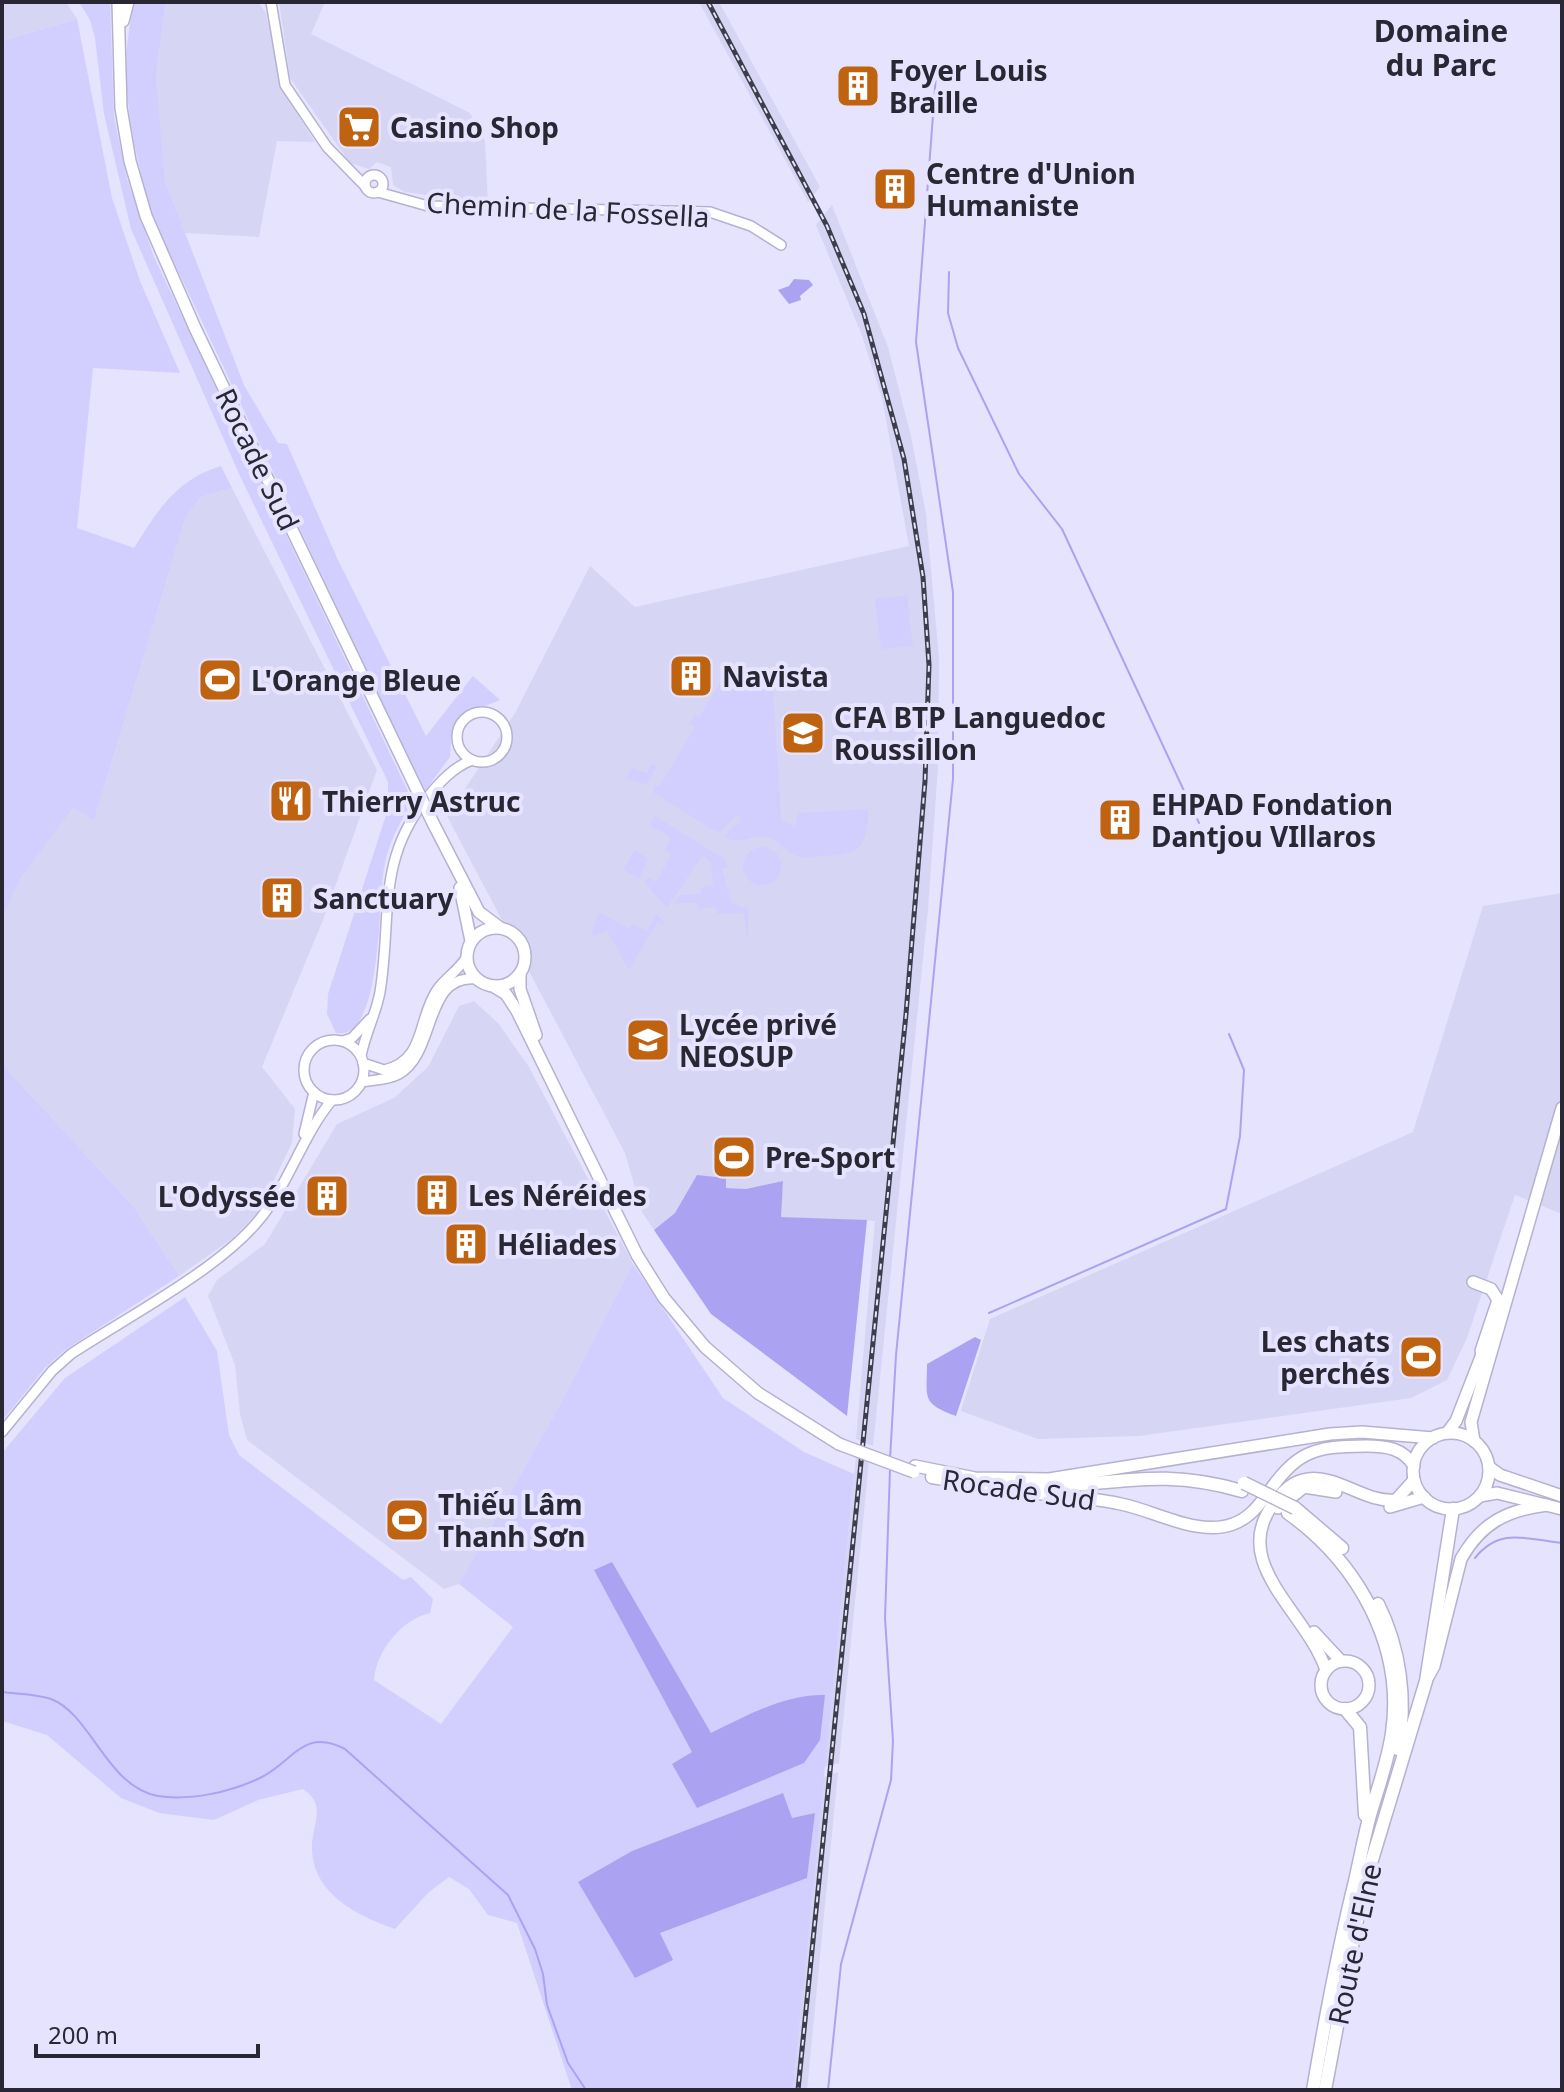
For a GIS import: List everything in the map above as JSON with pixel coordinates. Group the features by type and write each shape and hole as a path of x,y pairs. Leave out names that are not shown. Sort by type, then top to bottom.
{"highway":[{"path":"1111,1471 1175,1469 1207,1472 1243,1487 1325,1531 1348,1555 1366,1580 1388,1624 1402,1699 1401,1733 1389,1800"},
{"path":"932,1477 1003,1487 1038,1487 1143,1476 1205,1480 1243,1487"},
{"path":"1389,1800 1426,1681 1453,1509"},
{"path":"1291,1511 1319,1537 1360,1587 1381,1633 1392,1686 1393,1719 1388,1757 1369,1817 1342,1933"},
{"path":"1342,1933 1366,1812 1360,1727 1345,1709"},
{"name":"Route d'Elne","path":"1325,2090 1362,1893 1389,1800"},
{"name":"Route d'Elne","path":"1313,2090 1342,1933"}],"main road":[{"name":"Rocade Sud","path":"118,2 123,121 134,176 150,228 452,865 465,903 471,941"},
{"path":"119,37 128,2"},
{"name":"Rocade Sud","path":"452,865 484,918 500,928"},
{"path":"500,928 517,937 525,955 520,974 508,984 493,986 477,979 466,958 471,941 484,930 500,928"},
{"name":"Rocade Sud","path":"520,974 520,989 535,1034 615,1200 669,1294 709,1342 761,1389 840,1441"},
{"name":"Rocade Sud","path":"493,986 506,994 517,1011 637,1255 664,1298 705,1347 758,1393 840,1441 932,1477 978,1488 1119,1503 1208,1528 1236,1523 1249,1515 1282,1472 1297,1458 1311,1451 1332,1446 1398,1450 1407,1455 1414,1466"},
{"path":"1474,1441 1471,1422 1562,1108"},
{"path":"1473,1282 1491,1289 1498,1300 1456,1421 1447,1433 1433,1438 1420,1449 1414,1466 1414,1480 1424,1497 1437,1506 1453,1509 1470,1504 1480,1496 1497,1493 1562,1509"},
{"path":"1473,1374 1506,1295"},
{"name":"Rocade Sud","path":"914,1469 975,1478 1023,1480 1111,1471 1330,1434 1362,1432 1433,1438"},
{"path":"1447,1433 1474,1441 1481,1448 1489,1467 1500,1475 1562,1496"},
{"path":"1480,1496 1489,1467"},
{"path":"1326,1670 1341,1661 1357,1663 1369,1682 1367,1694 1360,1704 1345,1709 1334,1706 1325,1697 1321,1689 1326,1670 1309,1634 1259,1557 1257,1541 1263,1516 1283,1490 1304,1479 1318,1478 1382,1501 1396,1500 1414,1480"},
{"path":"1341,1661 1313,1630 1267,1557 1267,1525 1282,1503 1304,1487 1330,1490 1377,1507 1392,1507 1424,1497"},
{"path":"1426,1681 1434,1666 1461,1559 1468,1547 1488,1524 1504,1514 1547,1505"}],"street":[{"path":"271,2 285,85 327,147 350,172 367,182 370,192 380,188 378,176 367,182"},
{"name":"Chemin de la Fossella","path":"380,188 405,200 428,206 710,212 751,226 776,247"},
{"path":"362,1082 362,1059 375,1009 396,846 412,816 449,774 472,760 491,760 502,751 506,733 497,718 482,713 466,718 458,731 459,747 449,774"},
{"path":"459,747 472,760"},
{"path":"343,1041 362,1059 384,1070 405,1062 414,1051 436,992 466,958"},
{"path":"375,1009 364,1028 343,1041 325,1041 309,1053 304,1076 314,1092 332,1100 350,1096 362,1082 398,1074 413,1063 427,1038 441,995 459,981 477,979"},
{"path":"299,1149 314,1092"},
{"path":"2,1432 52,1371 71,1354 242,1238 268,1209 299,1149 332,1100"}],"shaded area":[{"path":"2,2 66,2 77,19 2,41"},
{"path":"79,2 110,2 114,117 127,179 154,257 413,802 388,851 370,993 362,1015 351,1030 336,1033 327,1014 328,994 388,809 388,782 240,476 131,229 104,114 95,38 90,20"},
{"path":"135,2 166,2 156,76 165,181 244,385 278,443 287,444 338,560 426,736 473,676 500,700 456,721 452,729 450,757 424,792 154,220 139,166 129,111 127,56"},
{"path":"166,2 258,2 266,13 284,93 315,142 277,141 259,237 185,233 165,181 157,97 156,76"},
{"path":"279,2 325,2 311,34 470,113 485,141 488,204 405,192 393,185 391,167 377,162 369,169 350,163 290,78"},
{"path":"699,2 719,2 820,187 808,202"},
{"path":"77,19 112,198 140,281 180,373 93,368 77,528 134,548 160,509 192,479 221,466 232,488 201,497 186,516 94,821 73,807 22,876 2,918 2,41"},
{"path":"832,205 888,347 911,436 926,514 939,658 938,767 928,910 873,1446 856,1439 875,1221 780,1217 783,1181 746,1189 725,1188 675,1213 654,1230 642,1212 625,1153 447,816 515,713 590,566 635,607 909,546 882,398 861,333 816,225"},
{"path":"794,279 809,280 813,285 800,296 801,300 789,304 778,290 789,286"},
{"path":"232,488 377,770 323,920 262,1067 295,1109 292,1143 259,1211 233,1238 179,1276 134,1207 2,1064 2,918 22,876 73,806 94,821 186,516 201,497"},
{"path":"907,595 913,646 881,649 875,599"},
{"path":"772,670 781,819 795,826 798,813 868,809 866,833 859,847 853,851 803,857 766,837 731,839 725,837 730,828 741,822 738,815 718,833 654,793 654,785 659,787 695,727 690,723 695,715 699,717 727,672"},
{"path":"652,764 657,767 646,785 626,778 632,768 647,773"},
{"path":"655,816 725,859 728,868 722,868 731,903 748,909 748,942 744,913 717,914 716,907 698,909 697,903 675,903 680,895 701,894 702,887 713,885 711,862 702,856 667,908 645,883 648,877 656,882 672,854 665,850 671,838 650,825"},
{"path":"762,847 775,853 781,866 775,879 762,885 749,879 743,866 749,853"},
{"path":"635,850 648,858 640,879 623,870"},
{"path":"1562,893 1562,1214 1515,1195 1467,1338 1447,1380 1411,1398 1139,1436 1038,1439 961,1411 990,1319 1413,1132 1483,906"},
{"path":"599,912 629,929 632,924 647,931 657,914 666,925 657,922 629,970 607,931 591,937"},
{"path":"474,1001 498,1023 529,1067 633,1264 557,1410 459,1584 444,1589 247,1440 240,1414 235,1365 208,1296 217,1280 265,1244 337,1124 394,1098 428,1067 459,1006"},
{"path":"2,1064 134,1207 179,1276 65,1350 45,1368 2,1421"},
{"path":"697,1175 726,1178 726,1188 746,1189 783,1181 781,1217 867,1220 847,1416 711,1314 654,1230 675,1213"},
{"path":"633,1264 723,1398 804,1452 854,1474 793,2090 572,2090 517,1923 488,1915 469,1889 449,1877 429,1892 395,1929 353,1910 330,1892 321,1880 312,1852 317,1810 311,1796 303,1789 258,1800 214,1820 159,1813 121,1798 47,1735 2,1721 2,1453 65,1378 185,1297 217,1351 229,1435 239,1455 403,1580 411,1577 433,1599 430,1613 410,1622 392,1638 380,1658 374,1680 441,1724 513,1627 459,1584 557,1410"},
{"path":"975,1337 981,1340 956,1416 937,1407 928,1398 927,1364"},
{"path":"856,1456 869,1461 839,1763 824,1767"},
{"path":"612,1562 711,1733 781,1702 825,1695 820,1740 804,1763 697,1808 672,1764 692,1752 594,1570"},
{"path":"838,1772 807,2090 793,2090 823,1777"},
{"path":"783,1793 792,1818 815,1813 807,1878 660,1933 673,1960 635,1978 578,1882 632,1851"}],"waterway":[{"path":"890,1459 896,1355 953,779 953,592 916,342 936,75"},
{"path":"949,272 948,313 958,348 1019,474 1062,529 1199,823"},
{"path":"989,1313 1226,1209 1240,1136 1244,1070 1229,1034"},
{"path":"828,2090 841,1964 891,1780 893,1741 885,1618 890,1469"},
{"path":"1475,1558 1494,1542 1514,1537 1562,1543"},
{"path":"2,1692 45,1697 65,1707 125,1779 140,1790 158,1796 197,1796 236,1787 260,1778 308,1744 331,1743 345,1749 508,1895 535,1949 543,1974 547,2005 568,2063 586,2090"}],"railway":[{"path":"708,2 827,226 864,314 904,459 923,577 929,665 925,781 906,1014 798,2090"}],"place":[{"name":"Foyer Louis Braille","path":"858,86"},
{"name":"Casino Shop","path":"359,127"},
{"name":"Centre d'Union Humaniste","path":"895,189"},
{"name":"Navista","path":"691,676"},
{"name":"L'Orange Bleue","path":"220,680"},
{"name":"CFA BTP Languedoc Roussillon","path":"803,733"},
{"name":"Thierry Astruc","path":"291,801"},
{"name":"EHPAD Fondation Dantjou VIllaros","path":"1120,820"},
{"name":"Sanctuary","path":"282,898"},
{"name":"Lycée privé NEOSUP","path":"648,1040"},
{"name":"Pre-Sport","path":"734,1157"},
{"name":"Les Néréides","path":"437,1195"},
{"name":"L'Odyssée","path":"327,1196"},
{"name":"Héliades","path":"466,1244"},
{"name":"Les chats perchés","path":"1421,1357"},
{"name":"Thiếu Lâm Thanh Sơn","path":"407,1520"}],"district":[{"name":"Domaine du Parc","path":"1441,47"}]}
